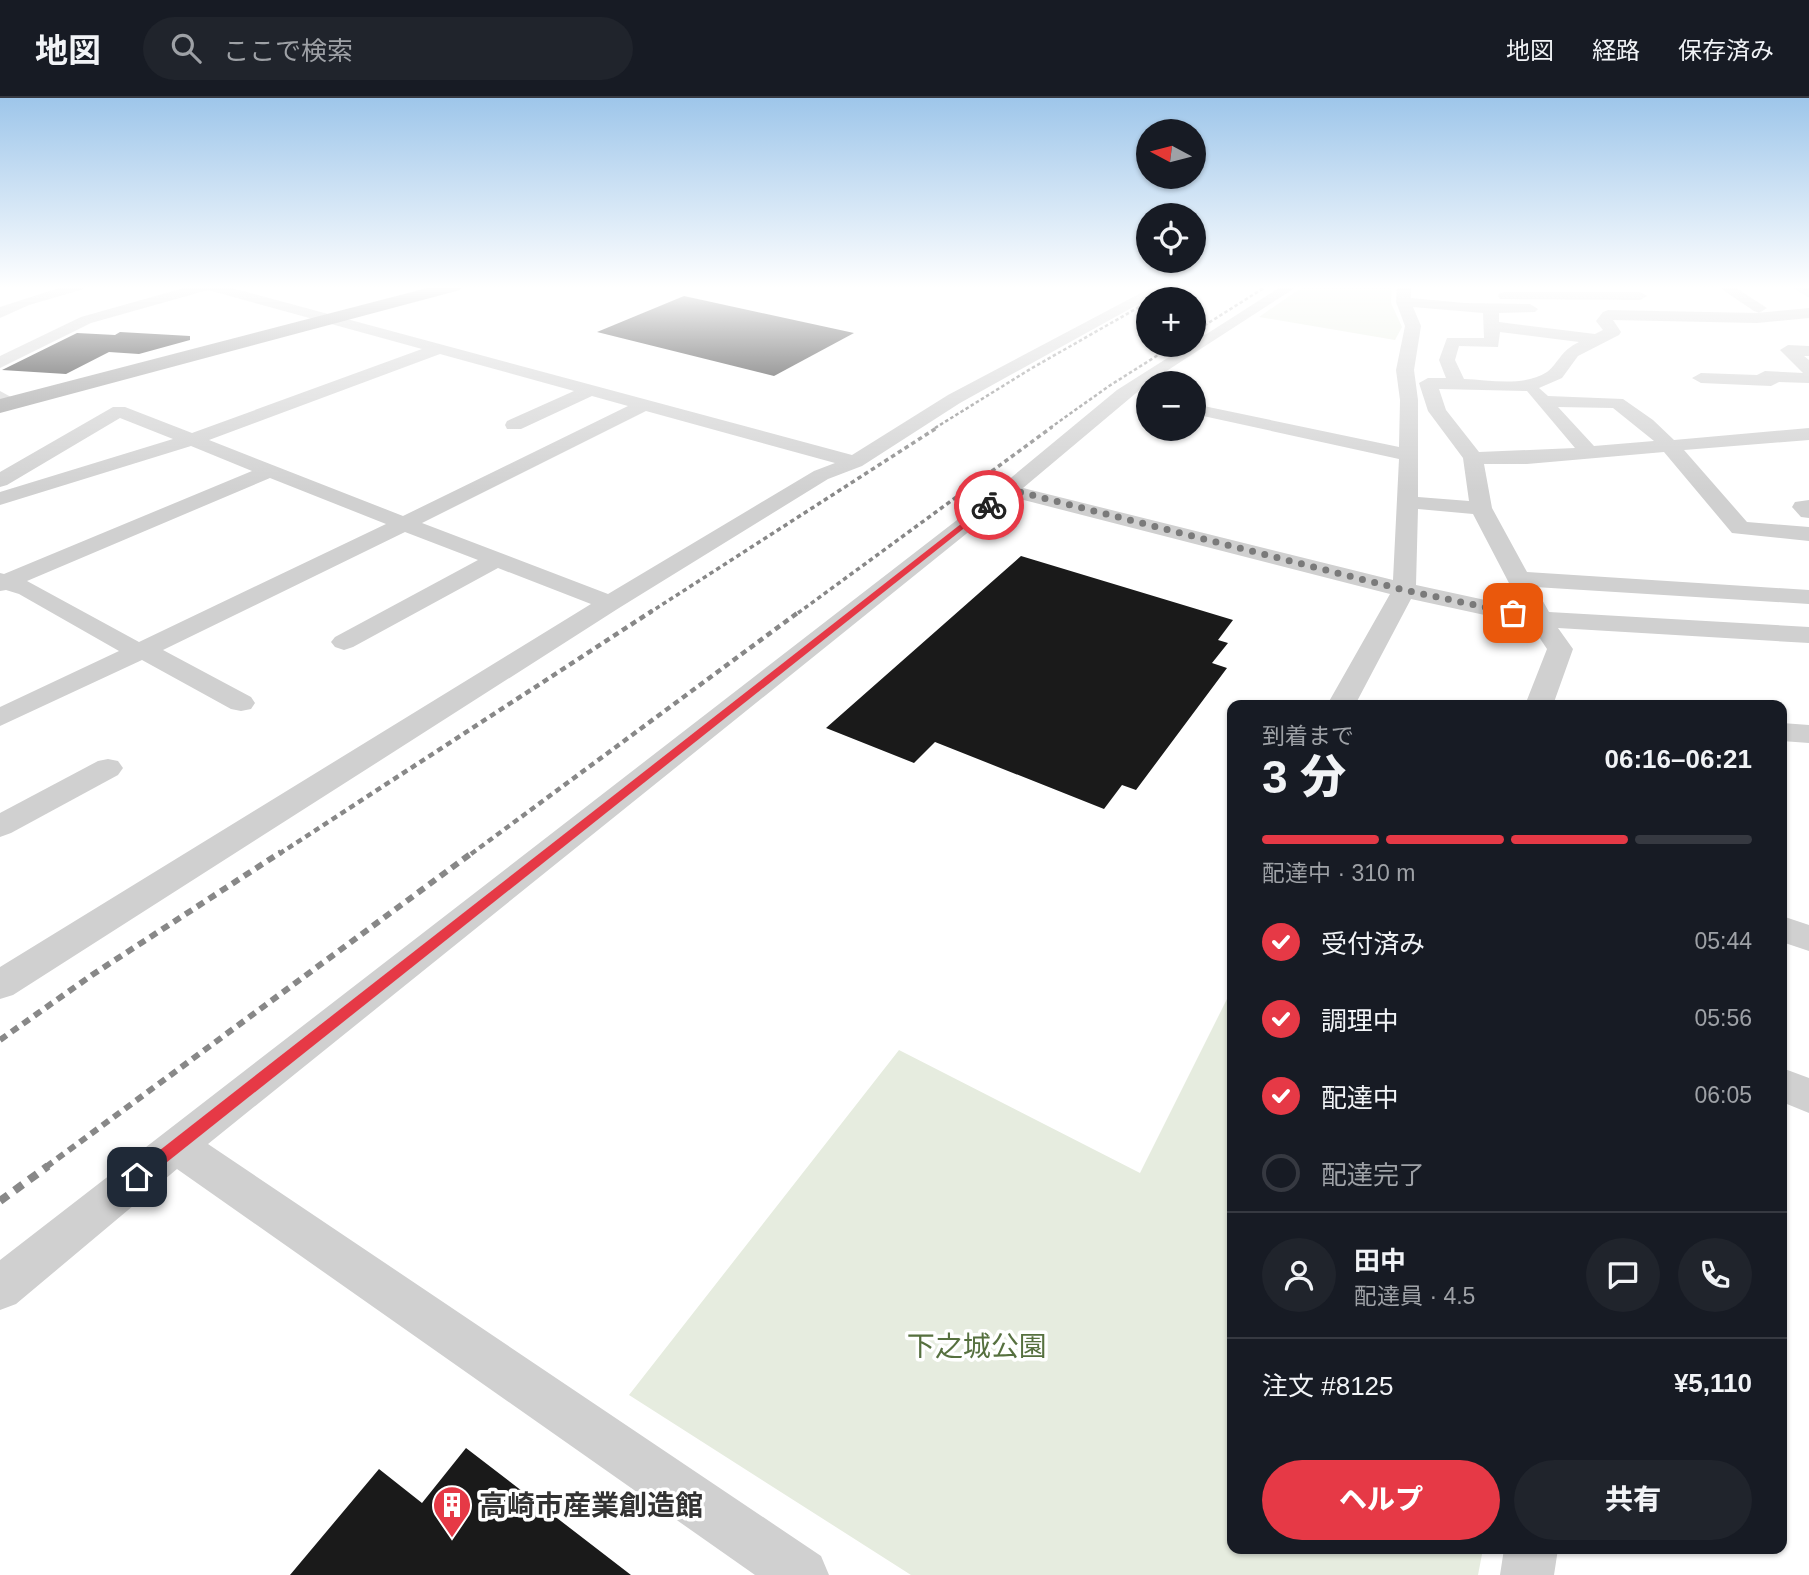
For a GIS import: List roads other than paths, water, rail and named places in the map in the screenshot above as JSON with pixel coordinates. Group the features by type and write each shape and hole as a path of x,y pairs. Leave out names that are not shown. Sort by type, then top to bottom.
{"highway":[{"path":"1,399 171,355"}],"street":[{"path":"0,363 16,355"},
{"path":"0,499 191,440 422,355"},
{"path":"459,355 855,462"},
{"path":"0,985 610,603 821,475 855,462 954,399 1036,355"},
{"path":"1172,371 1195,355"},
{"path":"1344,700 1404,590 1409,455 1409,400 1405,370 1408,355"},
{"path":"1449,355 1447,360 1457,383"},
{"path":"1541,700 1560,649 1540,619 1481,508 1473,458 1437,411 1428,383 1528,386 1556,374 1560,363 1570,355"},
{"path":"1793,355 1809,369"},
{"path":"1701,378 1771,381 1765,376 1809,379"},
{"path":"1528,386 1545,401 1588,451"},
{"path":"513,425 589,391"},
{"path":"0,1288 176,1145 1008,489 1136,397"},
{"path":"1545,401 1617,403 1627,407 1666,444 1740,528 1809,534"},
{"path":"0,718 404,524 643,405"},
{"path":"0,481 119,411 610,603"},
{"path":"1206,412 1409,455"},
{"path":"1473,458 1527,458 1809,433"},
{"path":"2,581 270,471"},
{"path":"1008,489 1404,590 1540,619 1809,635"},
{"path":"1407,502 1481,508"},
{"path":"1809,506 1803,507 1809,512"},
{"path":"344,642 496,560"},
{"path":"1518,579 1809,597"},
{"path":"2,581 27,589 241,703"},
{"path":"1787,732 1809,734"},
{"path":"0,826 108,768"},
{"path":"1787,931 1809,938"},
{"path":"1787,1087 1809,1096"},
{"path":"176,1145 802,1575"},
{"path":"1527,1575 1530,1554"}],"railway":[{"path":"935,428 1055,355"},
{"path":"1050,428 1155,357"},
{"path":"649,613 938,427"},
{"path":"798,613 1052,427"},
{"path":"279,854 652,611"},
{"path":"471,854 800,611"},
{"path":"0,1040 92,975 281,852"},
{"path":"46,1167 473,852"},
{"path":"0,1201 48,1166"}],"place":[{"name":"高崎市産業創造館","path":"452,1539"}],"park label":[{"name":"下之城公園","path":"977,1346"}]}
